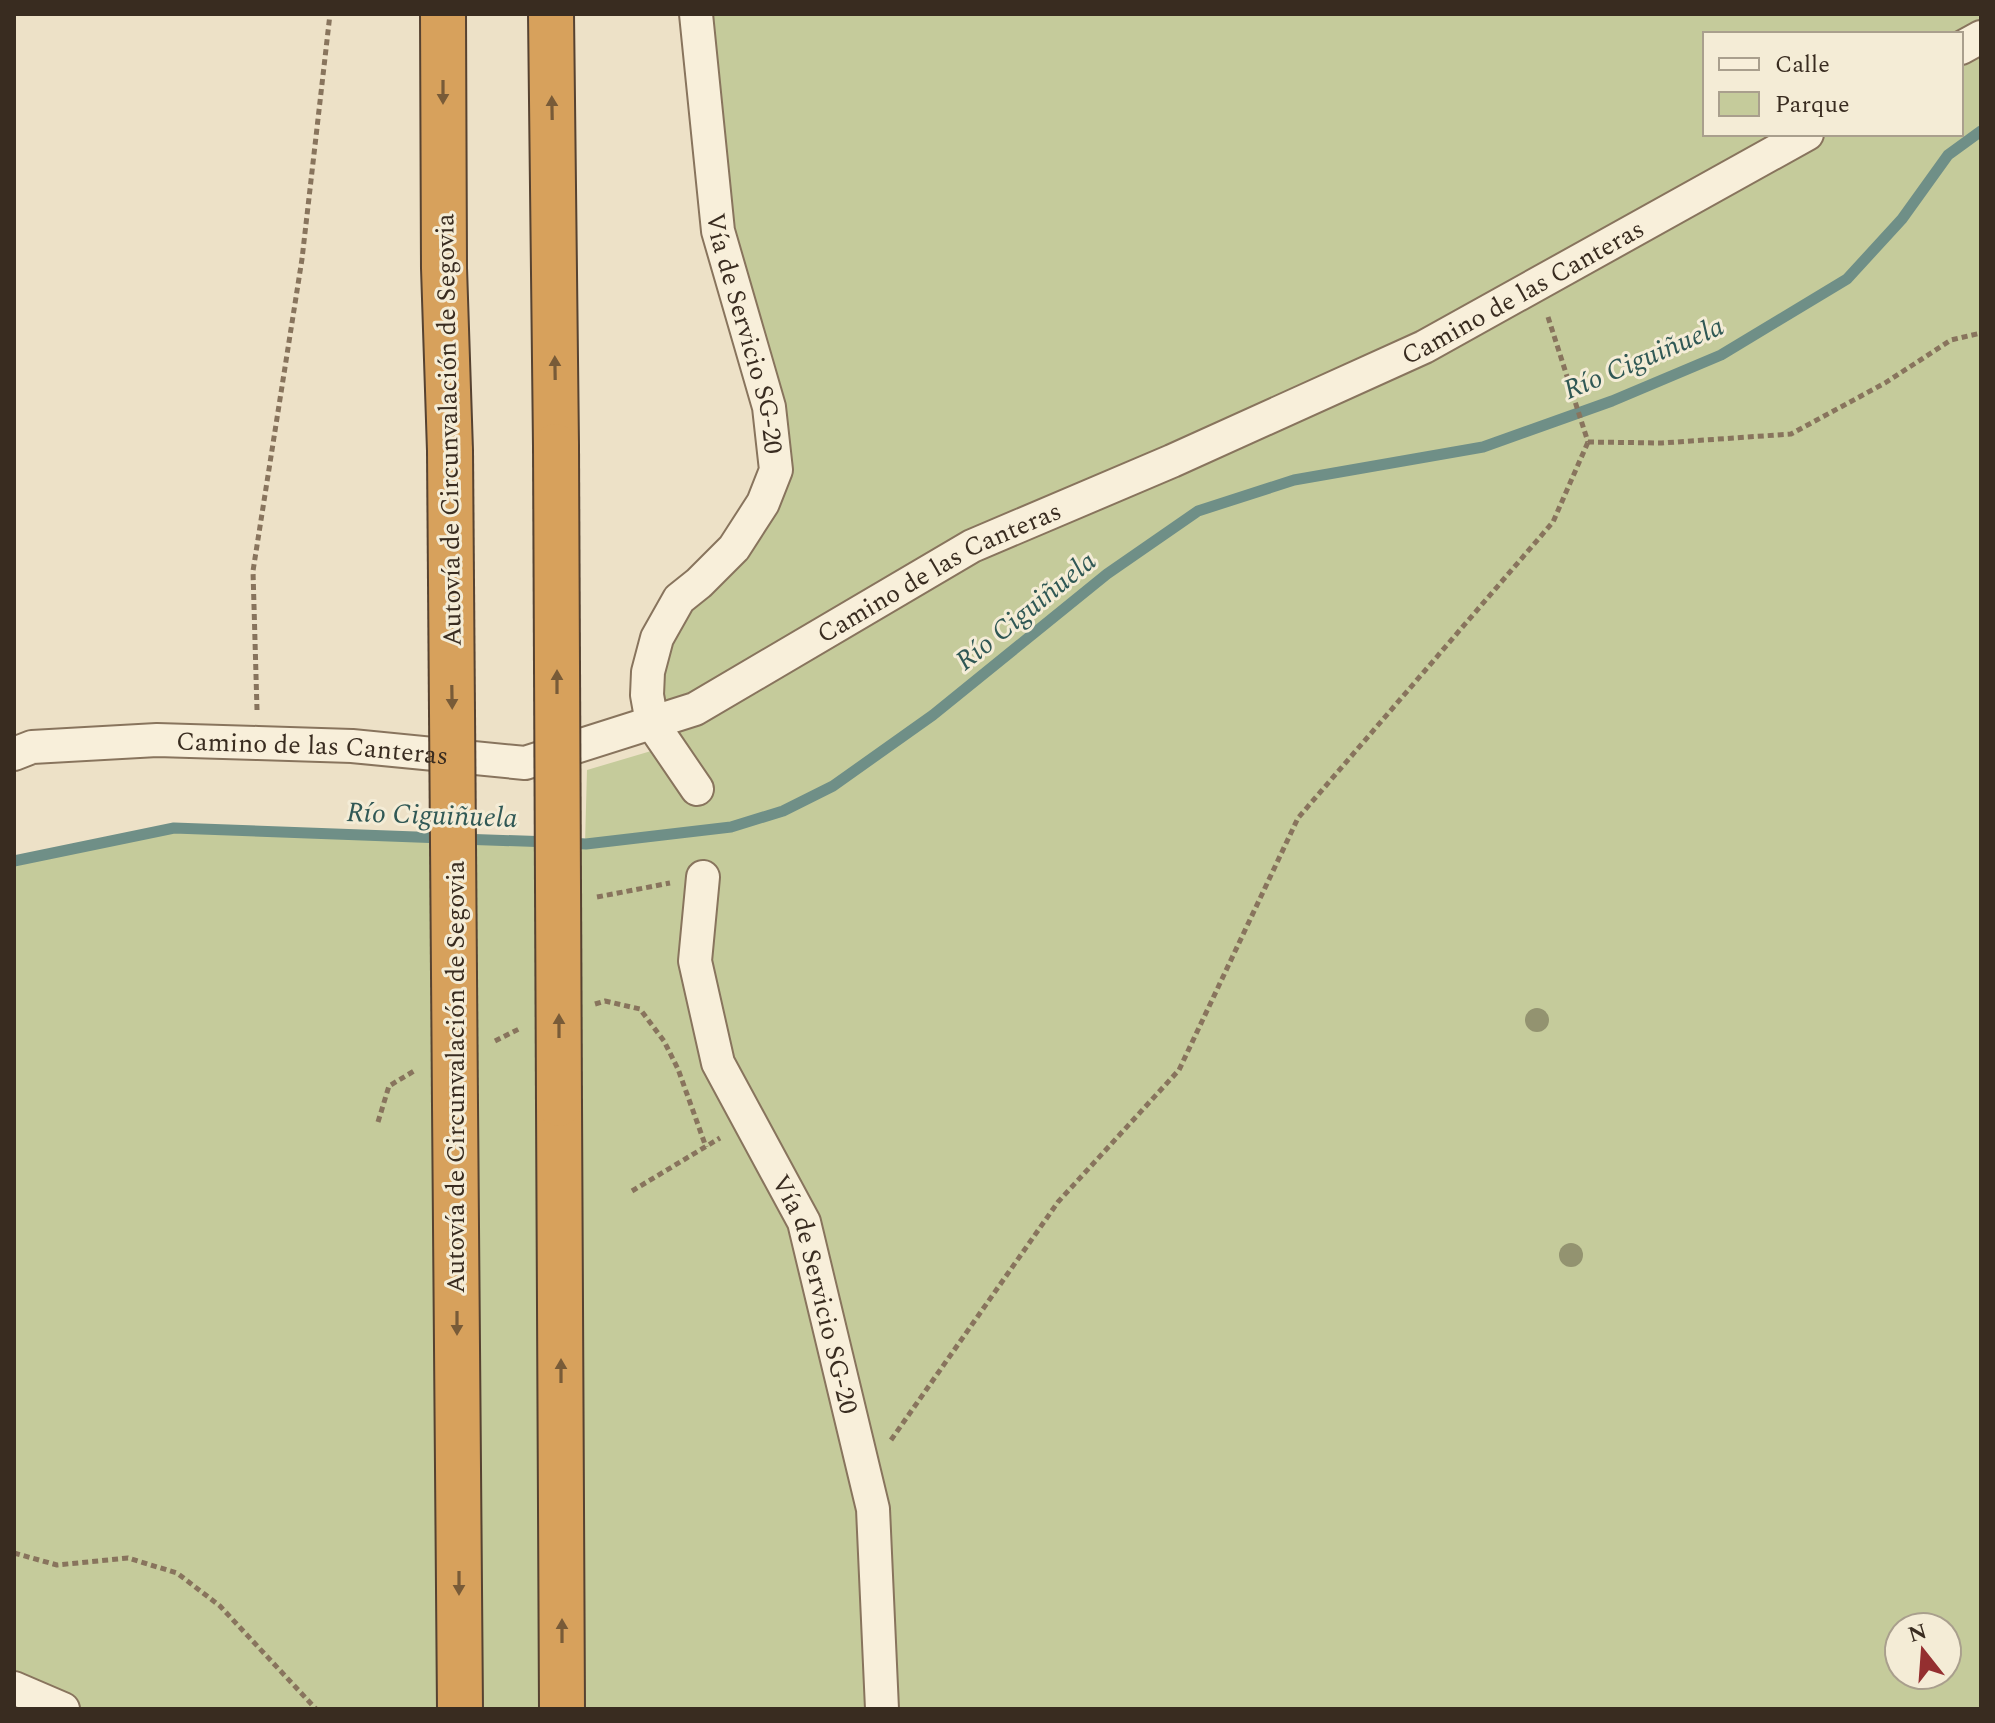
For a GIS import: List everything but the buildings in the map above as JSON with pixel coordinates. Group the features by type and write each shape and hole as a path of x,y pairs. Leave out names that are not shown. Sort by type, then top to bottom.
{"highway":[{"name":"Autovía de Circunvalación de Segovia","path":"443,14 444,268 450,451 460,1709"},
{"path":"551,14 562,1709"}],"street":[{"name":"Vía de Servicio SG-20","path":"696,14 718,231 769,407 776,470 763,503 734,548 679,599 657,638 648,672 647,695 652,723 697,789"},
{"path":"1963,47 1981,37"},
{"name":"Camino de las Canteras","path":"14,754 32,747 157,740 352,746 525,763 695,709 972,546 1172,461 1424,347 1803,136"},
{"name":"Vía de Servicio SG-20","path":"703,877 695,961 718,1063 804,1222 873,1509 882,1709"},
{"path":"14,1688 63,1709"}],"path":[{"path":"258,743 253,571 302,259 330,14"},
{"path":"865,1477 1058,1202 1179,1070 1298,818 1553,522 1588,442 1538,284"},
{"path":"1588,442 1662,443 1791,434 1885,383 1951,340 1981,333"},
{"path":"596,897 703,877"},
{"path":"632,1191 749,1120"},
{"path":"14,1553 57,1565 128,1558 177,1573 220,1606 316,1709"}],"green space":[{"path":"696,14 1981,14 1981,1709 14,1709 14,861 174,828 585,844 587,770 668,746 648,672 776,470 718,231"}],"waterway":[{"name":"Río Ciguiñuela","path":"568,843 586,844 731,827 783,811 833,786 933,715 1107,574 1198,511 1294,480 1483,447 1612,401 1721,355 1847,279 1902,219 1948,155 1981,131"},
{"name":"Río Ciguiñuela","path":"14,861 174,828 443,838"},
{"name":"Río Ciguiñuela","path":"460,839 551,842"}]}
